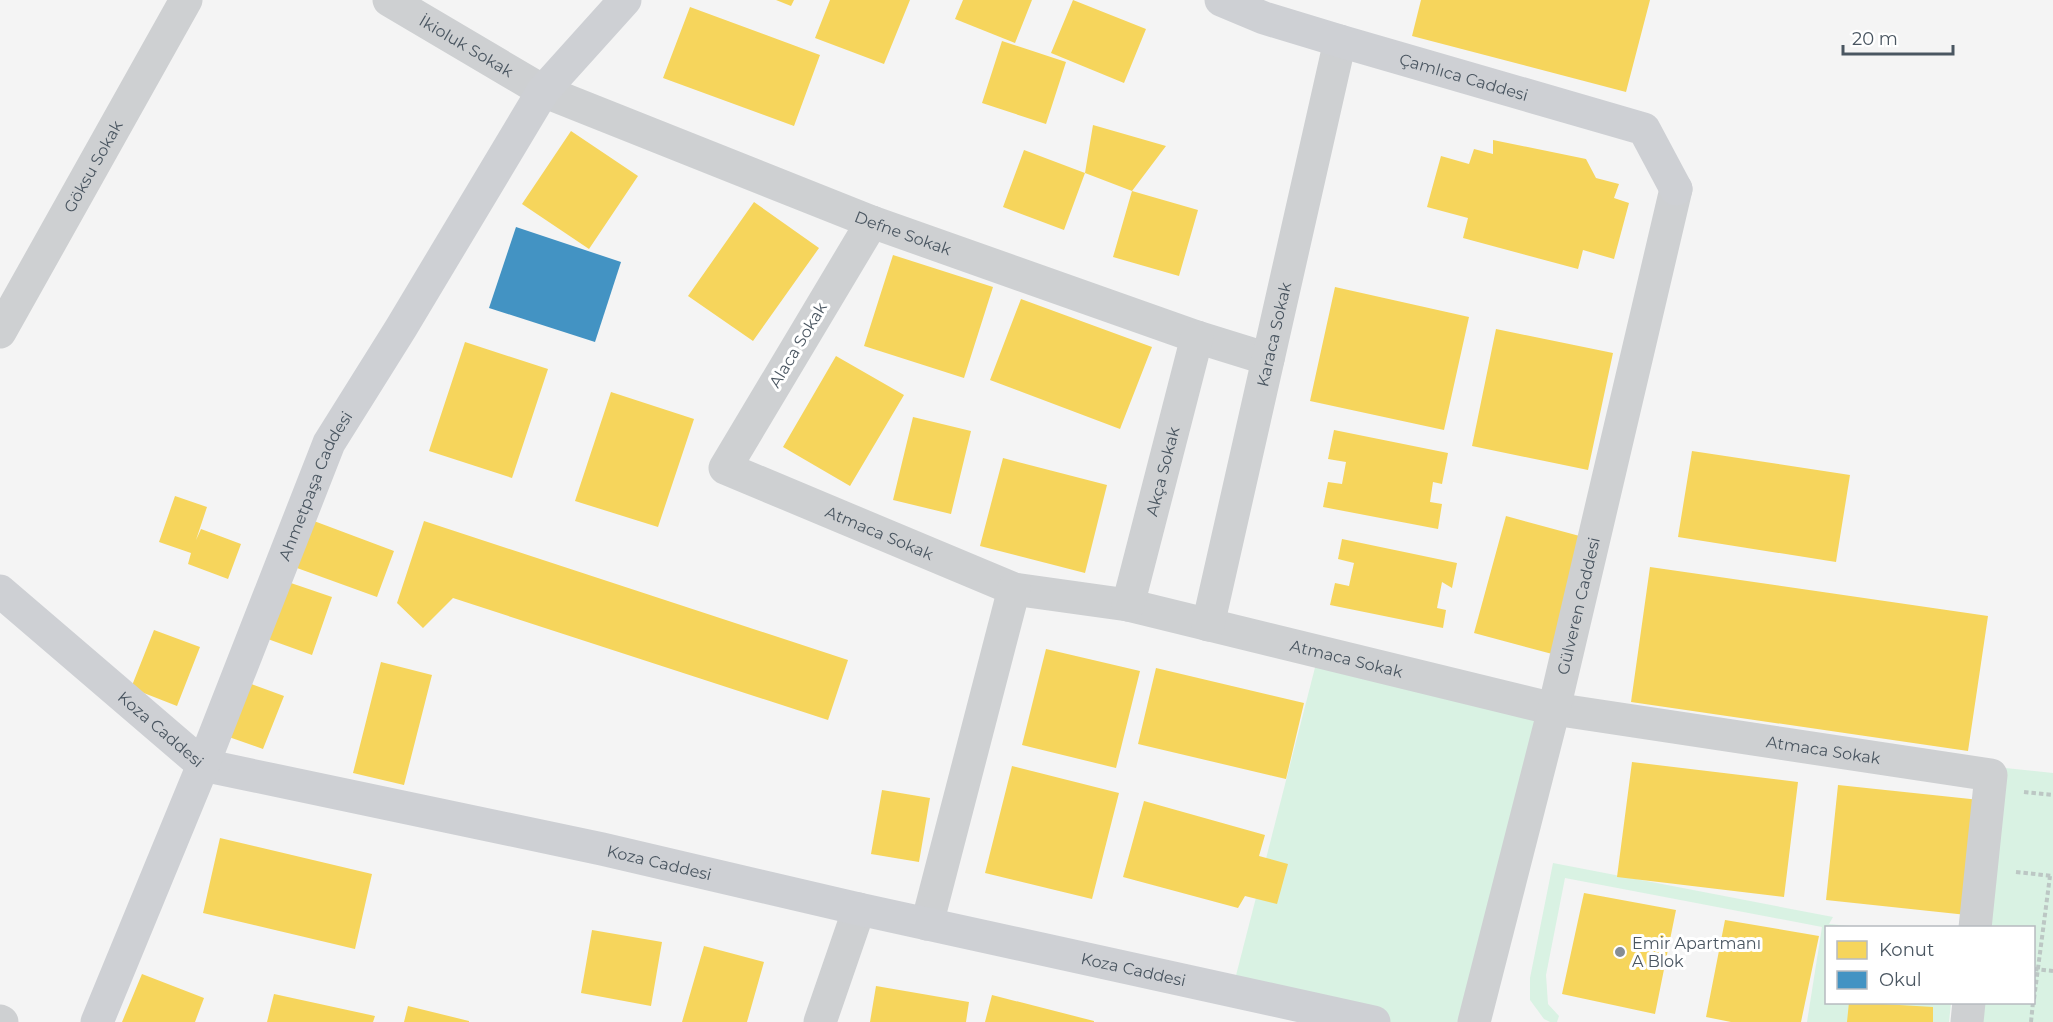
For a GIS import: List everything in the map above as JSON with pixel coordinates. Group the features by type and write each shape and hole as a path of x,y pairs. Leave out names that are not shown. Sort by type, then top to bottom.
{"street":[{"name":"Göksu Sokak","path":"0,332 186,0"},
{"name":"İkioluk Sokak","path":"389,0 543,91"},
{"name":"Ahmetpaşa Caddesi","path":"97,1022 203,765 329,444 543,91 625,0"},
{"name":"Çamlıca Caddesi","path":"1221,0 1264,18 1644,129 1676,189"},
{"name":"Karaca Sokak","path":"1208,626 1340,41"},
{"name":"Defne Sokak","path":"543,91 872,222 1197,337 1268,359"},
{"name":"Gülveren Caddesi","path":"1474,1022 1554,709 1676,189"},
{"name":"Alaca Sokak","path":"724,468 872,222"},
{"name":"Akça Sokak","path":"1128,605 1197,337"},
{"name":"Atmaca Sokak","path":"724,468 1014,589 1128,605 1554,709 1991,775 1975,926"},
{"path":"927,924 1014,589"},
{"name":"Koza Caddesi","path":"0,591 203,765 602,849 859,909 1374,1022"},
{"path":"820,1022 859,909"},
{"path":"1967,1022 1969,1004"}],"path":[{"path":"2053,876 2050,876 2036,969 2053,971"},
{"path":"2031,1022 2033,1004"}],"green space":[{"path":"1319,652 1554,709 1474,1022 1374,1022 1232,991"},
{"path":"1996,767 2053,773 2053,1022 1971,1022 1973,1004 2035,1004 2035,926 1980,926"},
{"path":"1553,863 1833,917 1829,924 1849,926 1825,926 1825,1004 1951,1004 1949,1022 1807,1022 1822,927 1565,878 1546,975 1548,1004 1559,1016 1557,1022 1544,1019 1530,1000 1530,978"}],"building: Konut":[{"path":"776,0 794,0 791,6"},
{"path":"830,0 910,0 884,64 815,38"},
{"path":"963,0 1032,0 1015,43 955,19"},
{"path":"1073,0 1146,29 1124,83 1051,53"},
{"path":"1421,0 1650,0 1626,92 1412,36"},
{"path":"690,7 820,55 794,126 663,78"},
{"path":"1002,41 1066,62 1046,124 982,103"},
{"path":"1093,125 1166,146 1132,191 1085,173"},
{"path":"571,131 638,176 589,249 522,204"},
{"path":"1493,140 1586,159 1596,178 1619,184 1614,198 1629,203 1614,259 1583,250 1578,269 1463,238 1468,218 1427,207 1441,156 1469,164 1474,149 1493,154"},
{"path":"1024,150 1085,173 1064,230 1003,207"},
{"path":"1132,191 1198,210 1179,276 1113,257"},
{"path":"754,202 819,248 753,341 688,296"},
{"path":"893,255 993,287 964,378 864,346"},
{"path":"1335,287 1469,317 1444,430 1310,401"},
{"path":"1021,299 1152,347 1120,429 990,380"},
{"path":"1496,329 1613,353 1588,470 1472,446"},
{"path":"465,342 548,369 512,478 429,451"},
{"path":"836,356 904,395 850,486 783,447"},
{"path":"611,392 694,419 658,527 575,501"},
{"path":"913,417 971,431 951,514 893,500"},
{"path":"1334,430 1448,453 1442,484 1433,482 1430,502 1442,504 1438,529 1323,507 1328,482 1342,484 1346,462 1328,459"},
{"path":"1692,451 1850,475 1836,562 1678,537"},
{"path":"1003,458 1107,485 1085,573 980,546"},
{"path":"175,496 207,507 196,540 201,529 241,544 228,579 188,564 191,553 159,542"},
{"path":"1506,516 1587,538 1556,655 1474,633"},
{"path":"314,521 394,551 377,597 297,568"},
{"path":"424,521 848,660 828,720 453,598 423,628 397,603"},
{"path":"1342,539 1457,563 1452,588 1442,582 1437,608 1446,610 1443,628 1330,605 1335,583 1349,586 1354,563 1338,559"},
{"path":"1650,567 1988,616 1968,751 1631,702"},
{"path":"285,581 332,597 312,655 265,638"},
{"path":"154,630 200,647 177,706 131,688"},
{"path":"1046,649 1140,671 1116,768 1022,745"},
{"path":"381,662 432,675 404,785 353,773"},
{"path":"1156,668 1304,703 1286,779 1138,744"},
{"path":"246,682 284,696 263,749 226,736"},
{"path":"1632,762 1798,782 1784,897 1617,877"},
{"path":"1012,766 1119,793 1092,899 985,873"},
{"path":"1838,785 1980,800 1967,915 1826,900"},
{"path":"882,790 930,798 919,862 871,854"},
{"path":"1144,801 1265,835 1259,856 1288,864 1277,904 1245,896 1238,908 1123,877"},
{"path":"220,838 372,874 355,949 203,913"},
{"name":"Emir Apartmanı A Blok","path":"1584,893 1676,910 1655,1014 1562,994"},
{"path":"1725,920 1819,936 1801,1022 1731,1022 1706,1017"},
{"path":"592,930 662,942 651,1006 581,993"},
{"path":"704,946 764,962 747,1022 682,1022"},
{"path":"142,974 204,998 195,1022 122,1022"},
{"path":"876,986 969,1002 966,1022 870,1022"},
{"path":"274,994 375,1016 373,1022 267,1022"},
{"path":"992,995 1094,1021 1094,1022 985,1022"},
{"path":"1849,1004 1933,1007 1933,1022 1847,1022"},
{"path":"408,1006 469,1021 469,1022 404,1022"}],"building: Okul":[{"path":"516,227 621,262 595,342 489,308"}],"place":[{"name":"Emir Apartmanı A Blok","path":"1620,952"}]}
